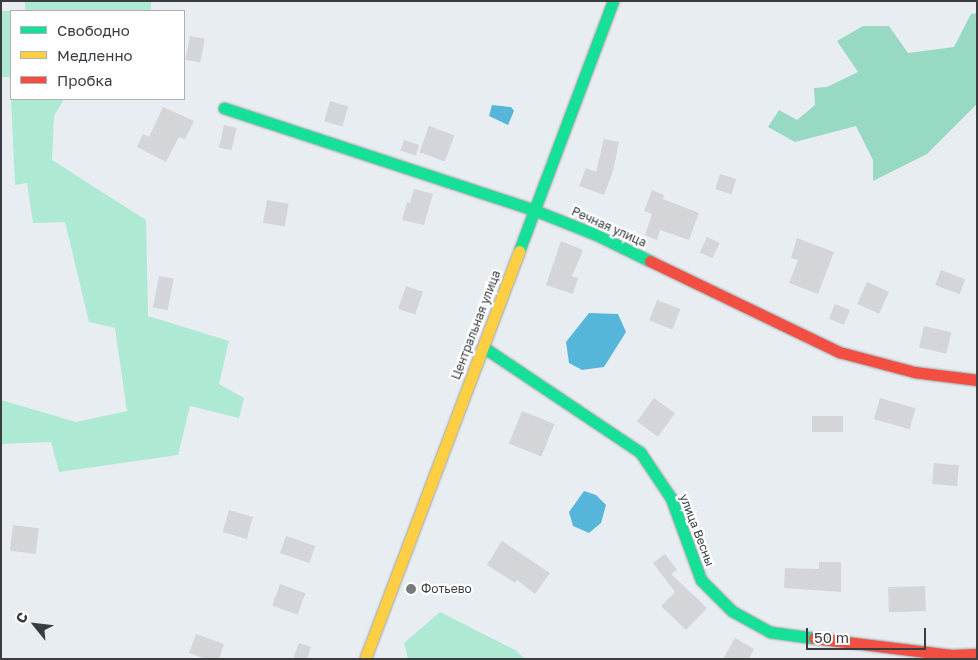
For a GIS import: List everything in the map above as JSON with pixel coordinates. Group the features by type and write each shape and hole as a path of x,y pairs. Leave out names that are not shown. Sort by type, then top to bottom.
{"street":[{"name":"Центральная улица","path":"365,659 613,1"},
{"name":"Речная улица","path":"224,108 534,210 597,235 839,352 914,372 977,380"},
{"name":"улица Весны","path":"483,347 640,452 671,498 701,580 732,611 770,632 951,654 977,654"}],"green space":[{"path":"25,1 151,1 151,10 25,10"},
{"path":"1,11 10,11 10,77 1,77"},
{"path":"977,13 977,104 927,154 873,181 873,160 856,126 795,142 768,127 779,110 797,120 815,105 814,88 827,87 858,72 837,41 863,26 889,26 908,53 954,47 971,14"},
{"path":"11,100 63,100 54,116 52,160 146,220 148,316 229,341 219,384 244,398 239,418 190,406 178,455 59,472 51,442 1,444 1,400 76,422 127,411 115,328 89,322 65,222 33,223 27,183 15,185"},
{"path":"440,612 515,650 525,659 408,659 404,643"}],"water":[{"path":"492,105 511,107 514,111 508,125 489,116"},
{"path":"589,313 618,314 626,332 604,367 582,370 569,363 566,342"},
{"path":"584,491 596,495 606,505 601,523 589,533 573,526 569,512"}],"building":[{"path":"190,36 205,39 200,62 185,60"},
{"path":"330,101 348,106 342,126 324,121"},
{"path":"163,107 194,121 185,139 179,137 166,162 137,147 143,134 149,137"},
{"path":"224,125 237,128 231,150 219,147"},
{"path":"429,126 454,135 445,162 419,152"},
{"path":"604,139 619,142 613,171 604,195 579,186 586,168 596,172"},
{"path":"404,140 419,145 416,155 401,150"},
{"path":"720,174 736,179 732,194 715,189"},
{"path":"414,189 433,194 424,225 402,220 407,202 410,203"},
{"path":"652,190 664,195 663,199 699,213 689,240 660,230 657,240 645,235 652,214 644,211"},
{"path":"267,200 289,204 285,226 263,223"},
{"path":"707,237 720,243 713,258 700,252"},
{"path":"797,238 834,252 818,294 789,283 798,260 791,258"},
{"path":"561,241 583,250 572,276 578,278 573,294 546,285"},
{"path":"941,270 965,279 960,294 935,285"},
{"path":"159,276 174,279 168,310 153,307"},
{"path":"867,282 889,292 879,314 857,304"},
{"path":"406,286 423,292 415,315 398,309"},
{"path":"657,300 680,309 672,329 649,321"},
{"path":"835,304 850,310 844,325 829,319"},
{"path":"924,326 951,332 946,354 919,347"},
{"path":"654,398 675,413 658,437 637,421"},
{"path":"880,398 916,408 910,429 874,419"},
{"path":"522,411 554,424 541,457 509,443"},
{"path":"812,416 843,416 843,432 812,432"},
{"path":"934,463 959,465 957,486 932,484"},
{"path":"229,510 253,517 247,539 223,532"},
{"path":"13,525 39,528 36,554 10,551"},
{"path":"286,536 315,546 309,563 280,553"},
{"path":"502,541 550,573 535,594 517,580 515,583 487,565"},
{"path":"665,554 677,570 671,574 707,608 686,630 661,606 675,592 653,563"},
{"path":"819,562 841,562 841,592 784,588 785,568 819,569"},
{"path":"280,584 305,593 298,615 272,606"},
{"path":"925,586 926,611 889,612 888,587"},
{"path":"196,634 224,644 219,659 206,659 189,653"},
{"path":"735,638 754,649 749,659 723,659"},
{"path":"299,643 311,647 307,659 293,659"}],"traffic: fast":[{"path":"519,251 613,1"},
{"path":"224,108 534,210 597,235 650,261"},
{"path":"483,347 640,452 671,498 701,580 732,611 770,632 814,638"}],"traffic: slow":[{"path":"365,659 519,251"}],"traffic: jam":[{"path":"650,261 839,352 914,372 977,380"},
{"path":"814,638 951,655 977,654"}],"place":[{"name":"Фотьево","path":"411,589"}]}
